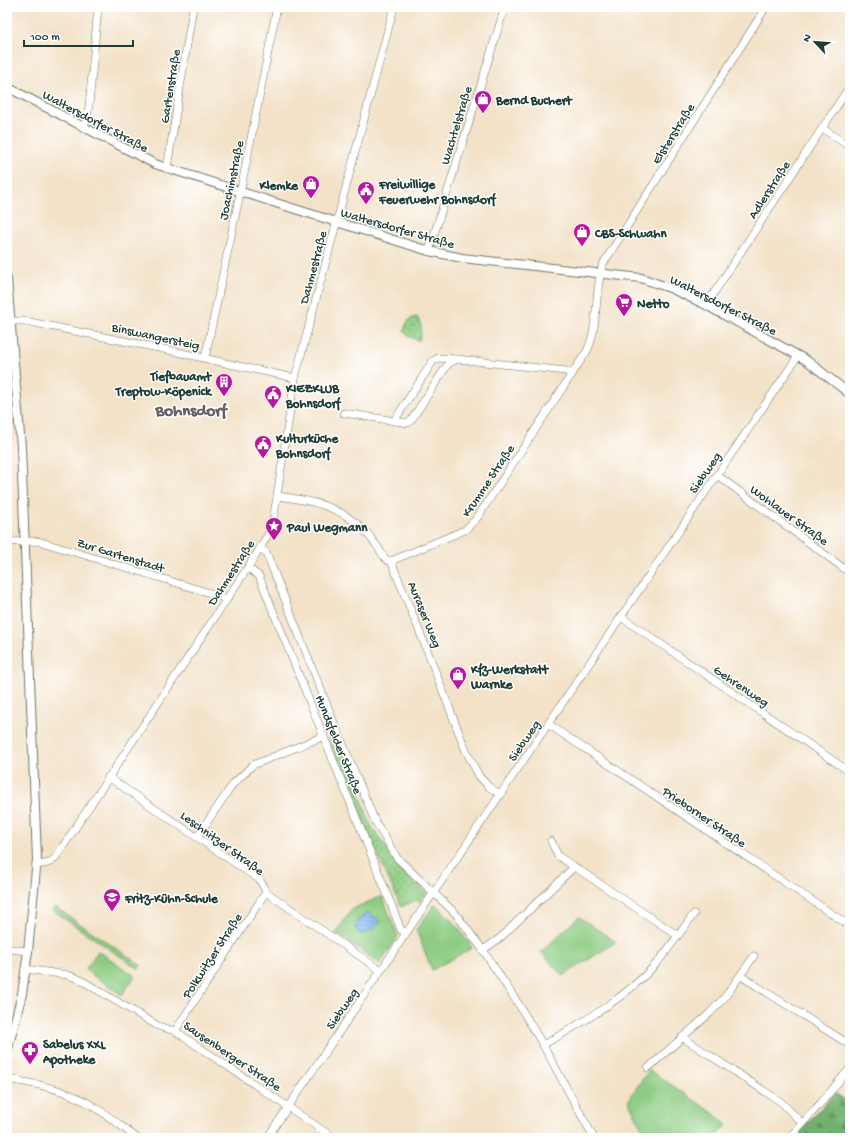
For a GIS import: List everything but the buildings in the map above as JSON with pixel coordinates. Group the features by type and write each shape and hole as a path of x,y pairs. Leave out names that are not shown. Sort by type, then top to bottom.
{"street":[{"path":"83,127 86,121 89,106 98,7"},
{"name":"Gartenstraße","path":"167,169 193,7"},
{"name":"Joachimstraße","path":"204,358 240,192 277,7"},
{"name":"Dahmestraße","path":"36,864 47,864 52,862 56,857 248,568 270,531 277,496 295,378 394,7"},
{"name":"Wachtelstraße","path":"429,251 505,7"},
{"name":"Elsterstraße","path":"600,273 603,264 766,7"},
{"name":"Adlerstraße","path":"706,305 850,86"},
{"name":"Waltersdorfer Straße","path":"7,87 167,169 429,251 462,258 641,278 656,283 706,305 806,360 849,390"},
{"path":"822,128 850,147"},
{"name":"Krumme Straße","path":"391,561 465,530 472,524 590,346 600,273"},
{"path":"7,279 11,321 10,331 20,439 36,818 36,864 26,969 20,1002 7,1052"},
{"name":"Binswangersteig","path":"11,321 25,321 295,378"},
{"name":"Siebweg","path":"267,1138 380,970 501,796 716,475 798,356"},
{"path":"394,421 433,361 438,358 566,371 572,375"},
{"path":"344,413 408,423 444,369 448,364 457,359"},
{"name":"Wohlauer Straße","path":"716,475 850,572"},
{"name":"Auraser Weg","path":"277,496 319,503 342,513 364,530 378,547 384,558 391,561 466,751 479,776 489,787 501,796"},
{"name":"Zur Gartenstadt","path":"7,542 38,541 220,596 226,601"},
{"name":"Hundsfelder Straße","path":"260,548 266,552 375,821 397,858 455,914 483,950 543,1045 594,1138"},
{"name":"Hundsfelder Straße","path":"248,568 259,576 401,930 406,933"},
{"name":"Gehrenweg","path":"621,617 850,772"},
{"name":"Prieborner Straße","path":"548,724 850,926"},
{"path":"197,837 233,784 253,765 324,736"},
{"name":"Leschnitzer Straße","path":"108,777 260,880 266,892 380,970"},
{"path":"551,840 558,856 678,935"},
{"path":"483,950 500,938 574,867"},
{"name":"Polkwitzer Straße","path":"176,1031 266,892"},
{"path":"543,1045 611,1004 635,984 654,966 694,914"},
{"path":"7,949 28,951"},
{"path":"648,1068 720,1003 754,956"},
{"name":"Sausenberger Straße","path":"26,969 68,975 79,979 158,1026 176,1031 334,1138"},
{"path":"741,976 850,1045"},
{"path":"682,1037 781,1102 802,1123"},
{"path":"789,1138 850,1068"},
{"path":"7,1079 40,1085 71,1094 87,1103 137,1138"}],"green space":[{"path":"417,317 421,329 419,341 408,336 404,331 408,321 411,318"},
{"path":"332,722 372,827 367,830 323,725"},
{"path":"372,827 394,858 427,893 420,902 417,900 401,907 367,830"},
{"path":"382,896 398,936 380,964 336,933 352,909"},
{"path":"435,904 455,924 472,948 432,970 416,930"},
{"path":"55,907 141,965 139,969 52,910"},
{"path":"579,917 616,942 563,976 541,952"},
{"path":"98,951 135,976 122,995 85,970"},
{"path":"649,1070 709,1110 728,1125 714,1137 711,1134 705,1138 647,1138 628,1100"},
{"path":"835,1093 850,1104 850,1138 798,1138 807,1123"}],"water":[{"path":"368,912 381,922 372,930 362,934 359,933 355,928 358,920"}],"place":[{"name":"Bernd Buchert","path":"483,114"},
{"name":"Klemke","path":"311,199"},
{"name":"Freiwillige Feuerwehr Bohnsdorf","path":"366,205"},
{"name":"CBS-Schwahn","path":"582,247"},
{"name":"Netto","path":"624,317"},
{"name":"Tiefbauamt Treptow-Köpenick","path":"224,397"},
{"name":"KIEZKLUB Bohnsdorf","path":"273,409"},
{"name":"Kulturküche Bohnsdorf","path":"263,459"},
{"name":"Paul Wegmann","path":"274,541"},
{"name":"Kfz-Werkstatt Warnke","path":"458,690"},
{"name":"Fritz-Kühn-Schule","path":"112,912"},
{"name":"Sabelus XXL Apotheke","path":"30,1065"}],"district":[{"name":"Bohnsdorf","path":"191,409"}]}
